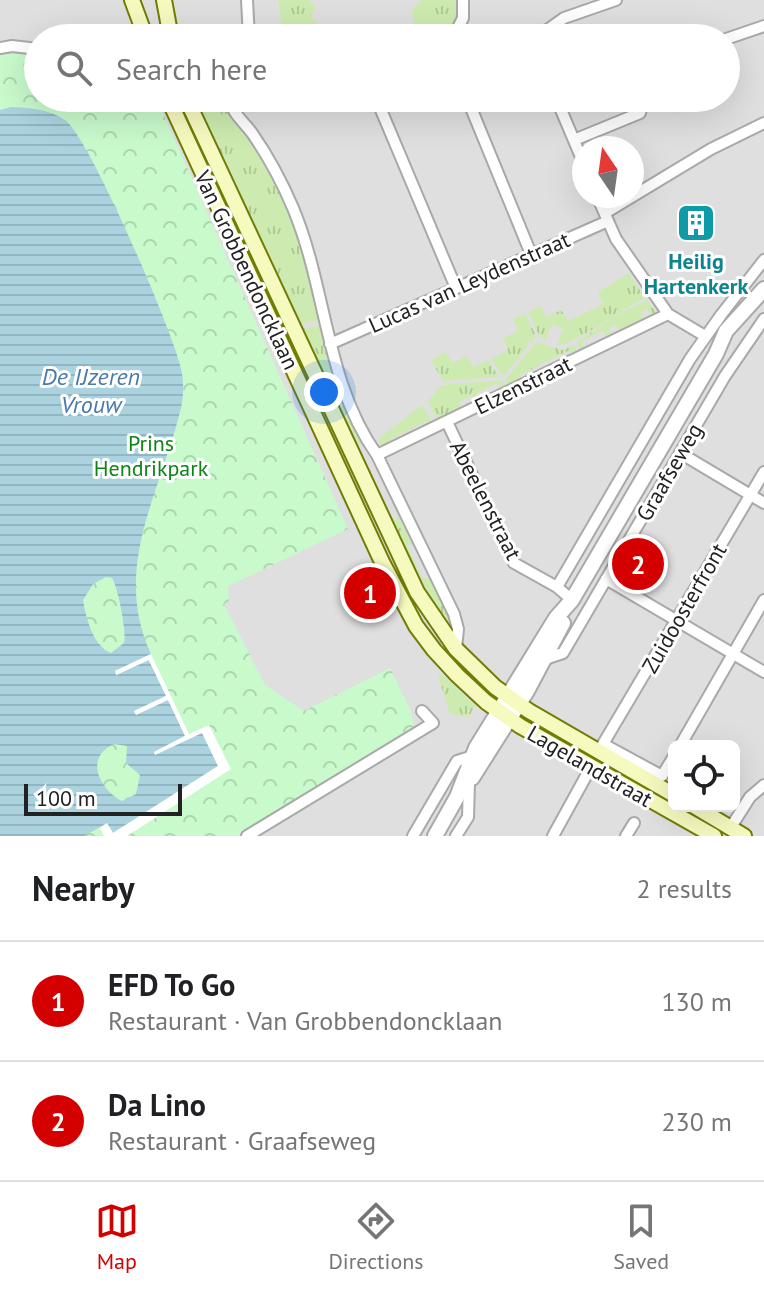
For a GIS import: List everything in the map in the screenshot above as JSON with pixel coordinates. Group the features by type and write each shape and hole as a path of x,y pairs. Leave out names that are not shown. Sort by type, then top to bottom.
{"main road":[{"path":"132,0 141,24"},
{"path":"164,0 168,24"},
{"name":"Van Grobbendoncklaan","path":"174,112 401,600 416,626 449,667 504,715"},
{"name":"Van Grobbendoncklaan","path":"193,112 417,592 456,649 513,701"},
{"name":"Lagelandstraat","path":"513,701 668,791"},
{"name":"Lagelandstraat","path":"504,715 714,836"},
{"path":"704,812 738,832"}],"street":[{"path":"247,0 248,24"},
{"path":"460,24 463,0"},
{"path":"556,24 564,18 616,0"},
{"path":"740,34 764,26"},
{"path":"0,48 24,47"},
{"name":"Van Grobbendoncklaan","path":"234,112 275,171 303,233 339,380 436,576 458,629 456,649"},
{"path":"382,112 456,288"},
{"path":"473,112 531,254"},
{"path":"562,112 572,136"},
{"path":"584,136 640,112"},
{"name":"Lucas van Leydenstraat","path":"330,344 606,217 711,149 764,123"},
{"path":"602,208 616,239 668,314 705,336"},
{"name":"Graafseweg","path":"557,587 705,336 764,260"},
{"name":"Graafseweg","path":"435,836 457,797 473,756 545,659 572,600 716,354 739,328 763,290"},
{"name":"Elzenstraat","path":"377,455 668,314"},
{"name":"Graafseweg","path":"545,659 563,653 725,376 764,319"},
{"name":"Abeelenstraat","path":"447,422 514,563 557,587 572,600"},
{"path":"680,453 764,503"},
{"name":"Zuidoosterfront","path":"603,744 764,472"},
{"path":"606,579 764,672"},
{"name":"Graafseweg","path":"513,701 556,618 572,600"},
{"path":"683,740 764,600"},
{"path":"247,836 433,723 422,711"},
{"name":"Graafseweg","path":"457,797 469,783 504,715"},
{"name":"Lagelandstraat","path":"603,744 662,776 668,766"},
{"name":"Graafseweg","path":"413,836 457,761 473,756"},
{"path":"553,836 591,767"},
{"name":"Graafseweg","path":"456,836 468,817 469,783"},
{"path":"738,832 750,797 764,785"},
{"path":"626,836 634,823"}],"shaded area":[{"path":"0,0 764,0 764,836 0,836"}],"green space":[{"path":"278,0 314,2 312,19 316,18 317,24 281,24"},
{"path":"421,0 462,0 462,12 457,24 414,24 412,10"},
{"name":"Prins Hendrikpark","path":"0,49 24,49 24,112 162,112 348,529 228,586 229,601 224,604 265,685 304,711 390,668 411,711 414,726 240,836 0,836"},
{"path":"200,112 228,112 246,133 271,173 299,235 321,320 297,324"},
{"path":"629,273 645,298 564,344 557,346 563,328 552,324 545,341 540,337 528,312 541,306 546,317 561,310 568,321 603,304 598,292"},
{"path":"647,300 656,312 651,315 647,309 641,312 643,318 619,331 616,325 609,328 612,334 607,337 603,331 582,341 585,348 580,350 577,342 612,318"},
{"path":"525,313 536,336 531,343 531,337 524,347 529,345 503,376 491,359 508,350 503,338 518,331 513,319"},
{"path":"322,325 335,380 363,442 358,445 349,433 300,329"},
{"path":"536,342 562,350 574,345 577,351 571,354 568,351 520,375 521,379 509,385 505,380"},
{"path":"446,352 452,363 467,356 473,367 488,360 499,377 443,381 431,360"},
{"path":"502,380 506,387 501,389 497,383 477,393 480,400 476,402 472,396 459,402 462,408 437,421 428,401 442,385"},
{"path":"422,405 433,423 427,421 389,440 390,444 382,448 378,439"},
{"path":"402,516 400,519 412,544 407,545 422,577 433,580 452,618 454,634 429,602 390,522"},
{"path":"441,674 475,705 469,717 450,714 438,676"}],"water":[{"name":"De IJzeren Vrouw","path":"18,107 24,107 24,112 48,112 65,120 77,134 110,196 174,345 182,376 181,408 152,500 138,560 136,591 140,622 151,654 115,671 117,675 148,659 166,696 134,711 136,714 168,699 185,736 154,752 202,732 218,766 113,833 107,823 84,836 0,836 0,110","holes":["106,577 112,578 119,600 124,643 111,653 95,638 83,600 93,584","114,744 127,746 126,763 140,775 136,794 122,801 101,781 97,765 99,757"]}],"pier":[{"path":"151,654 189,734 209,725 231,769 127,836 104,836 100,828 107,823 113,833 218,766 202,733 155,755 154,752 185,736 168,700 136,715 134,711 166,696 149,660 116,675 115,671"}],"place":[{"name":"Heilig Hartenkerk","path":"696,223"},
{"name":"Da Lino","path":"638,564"},
{"name":"EFD To Go","path":"370,593"}]}
